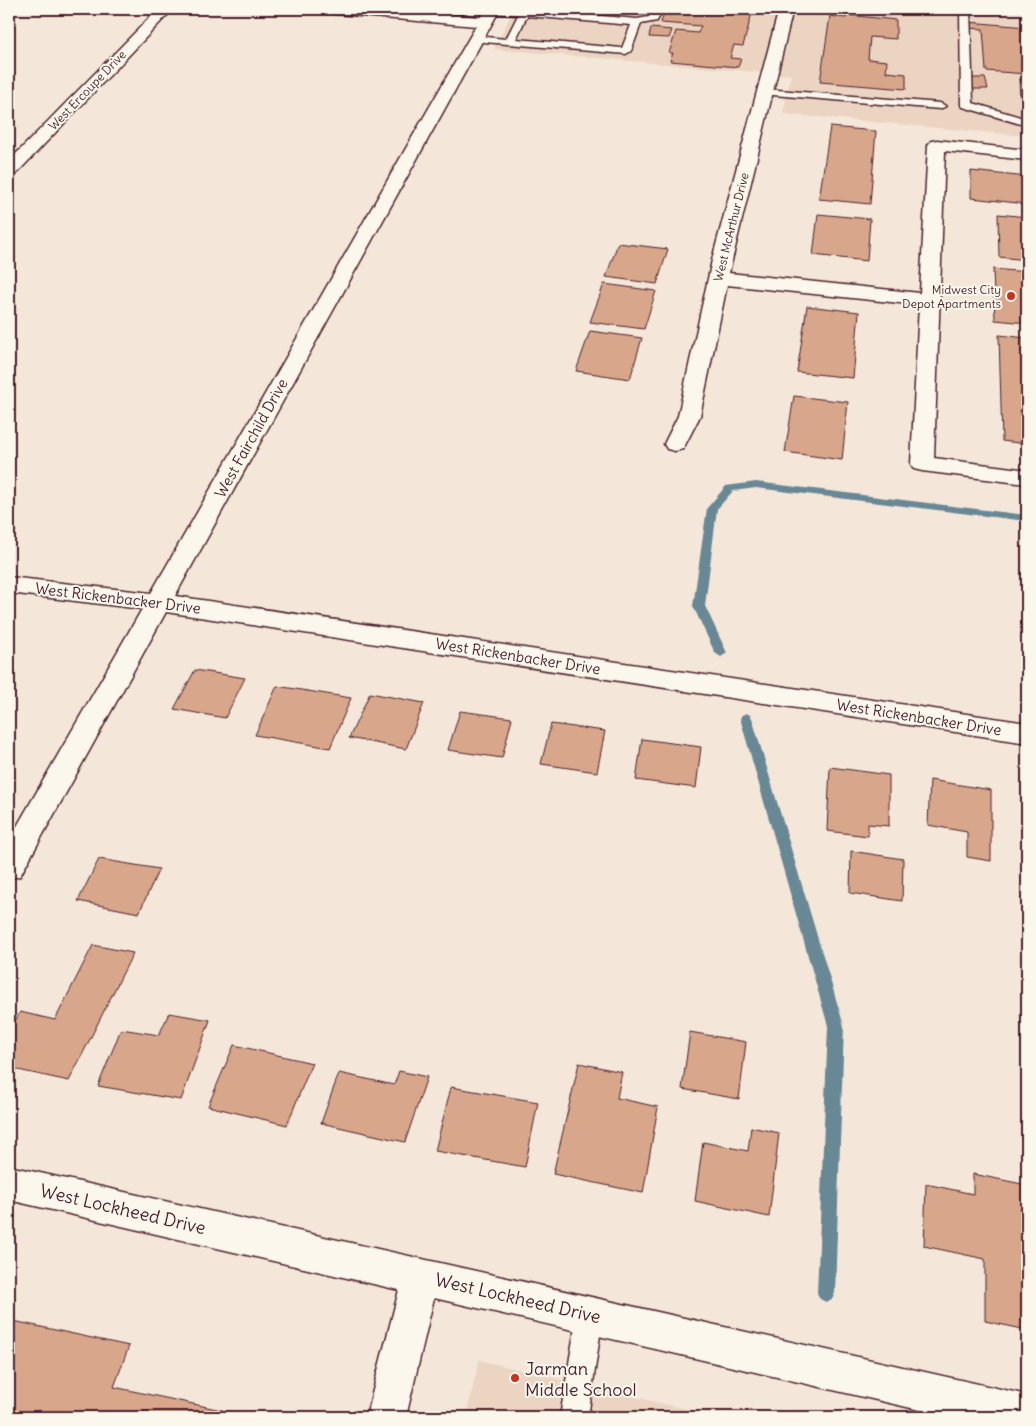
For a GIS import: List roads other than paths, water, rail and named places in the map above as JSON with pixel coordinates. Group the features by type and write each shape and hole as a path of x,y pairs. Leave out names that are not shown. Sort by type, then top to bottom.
{"street":[{"name":"West Ercoupe Drive","path":"9,171 166,9"},
{"path":"325,9 486,20"},
{"name":"West McArthur Drive","path":"675,444 689,416 720,269 786,9"},
{"name":"West Fairchild Drive","path":"9,867 486,20"},
{"path":"1027,155 937,145 922,464 1027,477"},
{"path":"720,269 930,292"},
{"name":"West Rickenbacker Drive","path":"9,585 158,602 1027,733"},
{"name":"West Lockheed Drive","path":"9,1183 1027,1415"},
{"path":"386,1417 421,1276"}],"lane":[{"path":"486,20 525,11 637,22 653,19 658,9"},
{"path":"965,9 967,105 1027,123"},
{"path":"509,42 525,11"},
{"path":"486,20 509,42 626,51 637,22"},
{"path":"765,92 940,106"},
{"path":"574,1417 590,1315"}],"waterway":[{"path":"721,653 699,606 712,508 730,488 756,485 1027,518"},
{"path":"746,718 836,1026 826,1293"}],"place":[{"name":"Midwest City Depot Apartments","path":"1011,296"},
{"name":"Jarman Middle School","path":"515,1378"}]}
